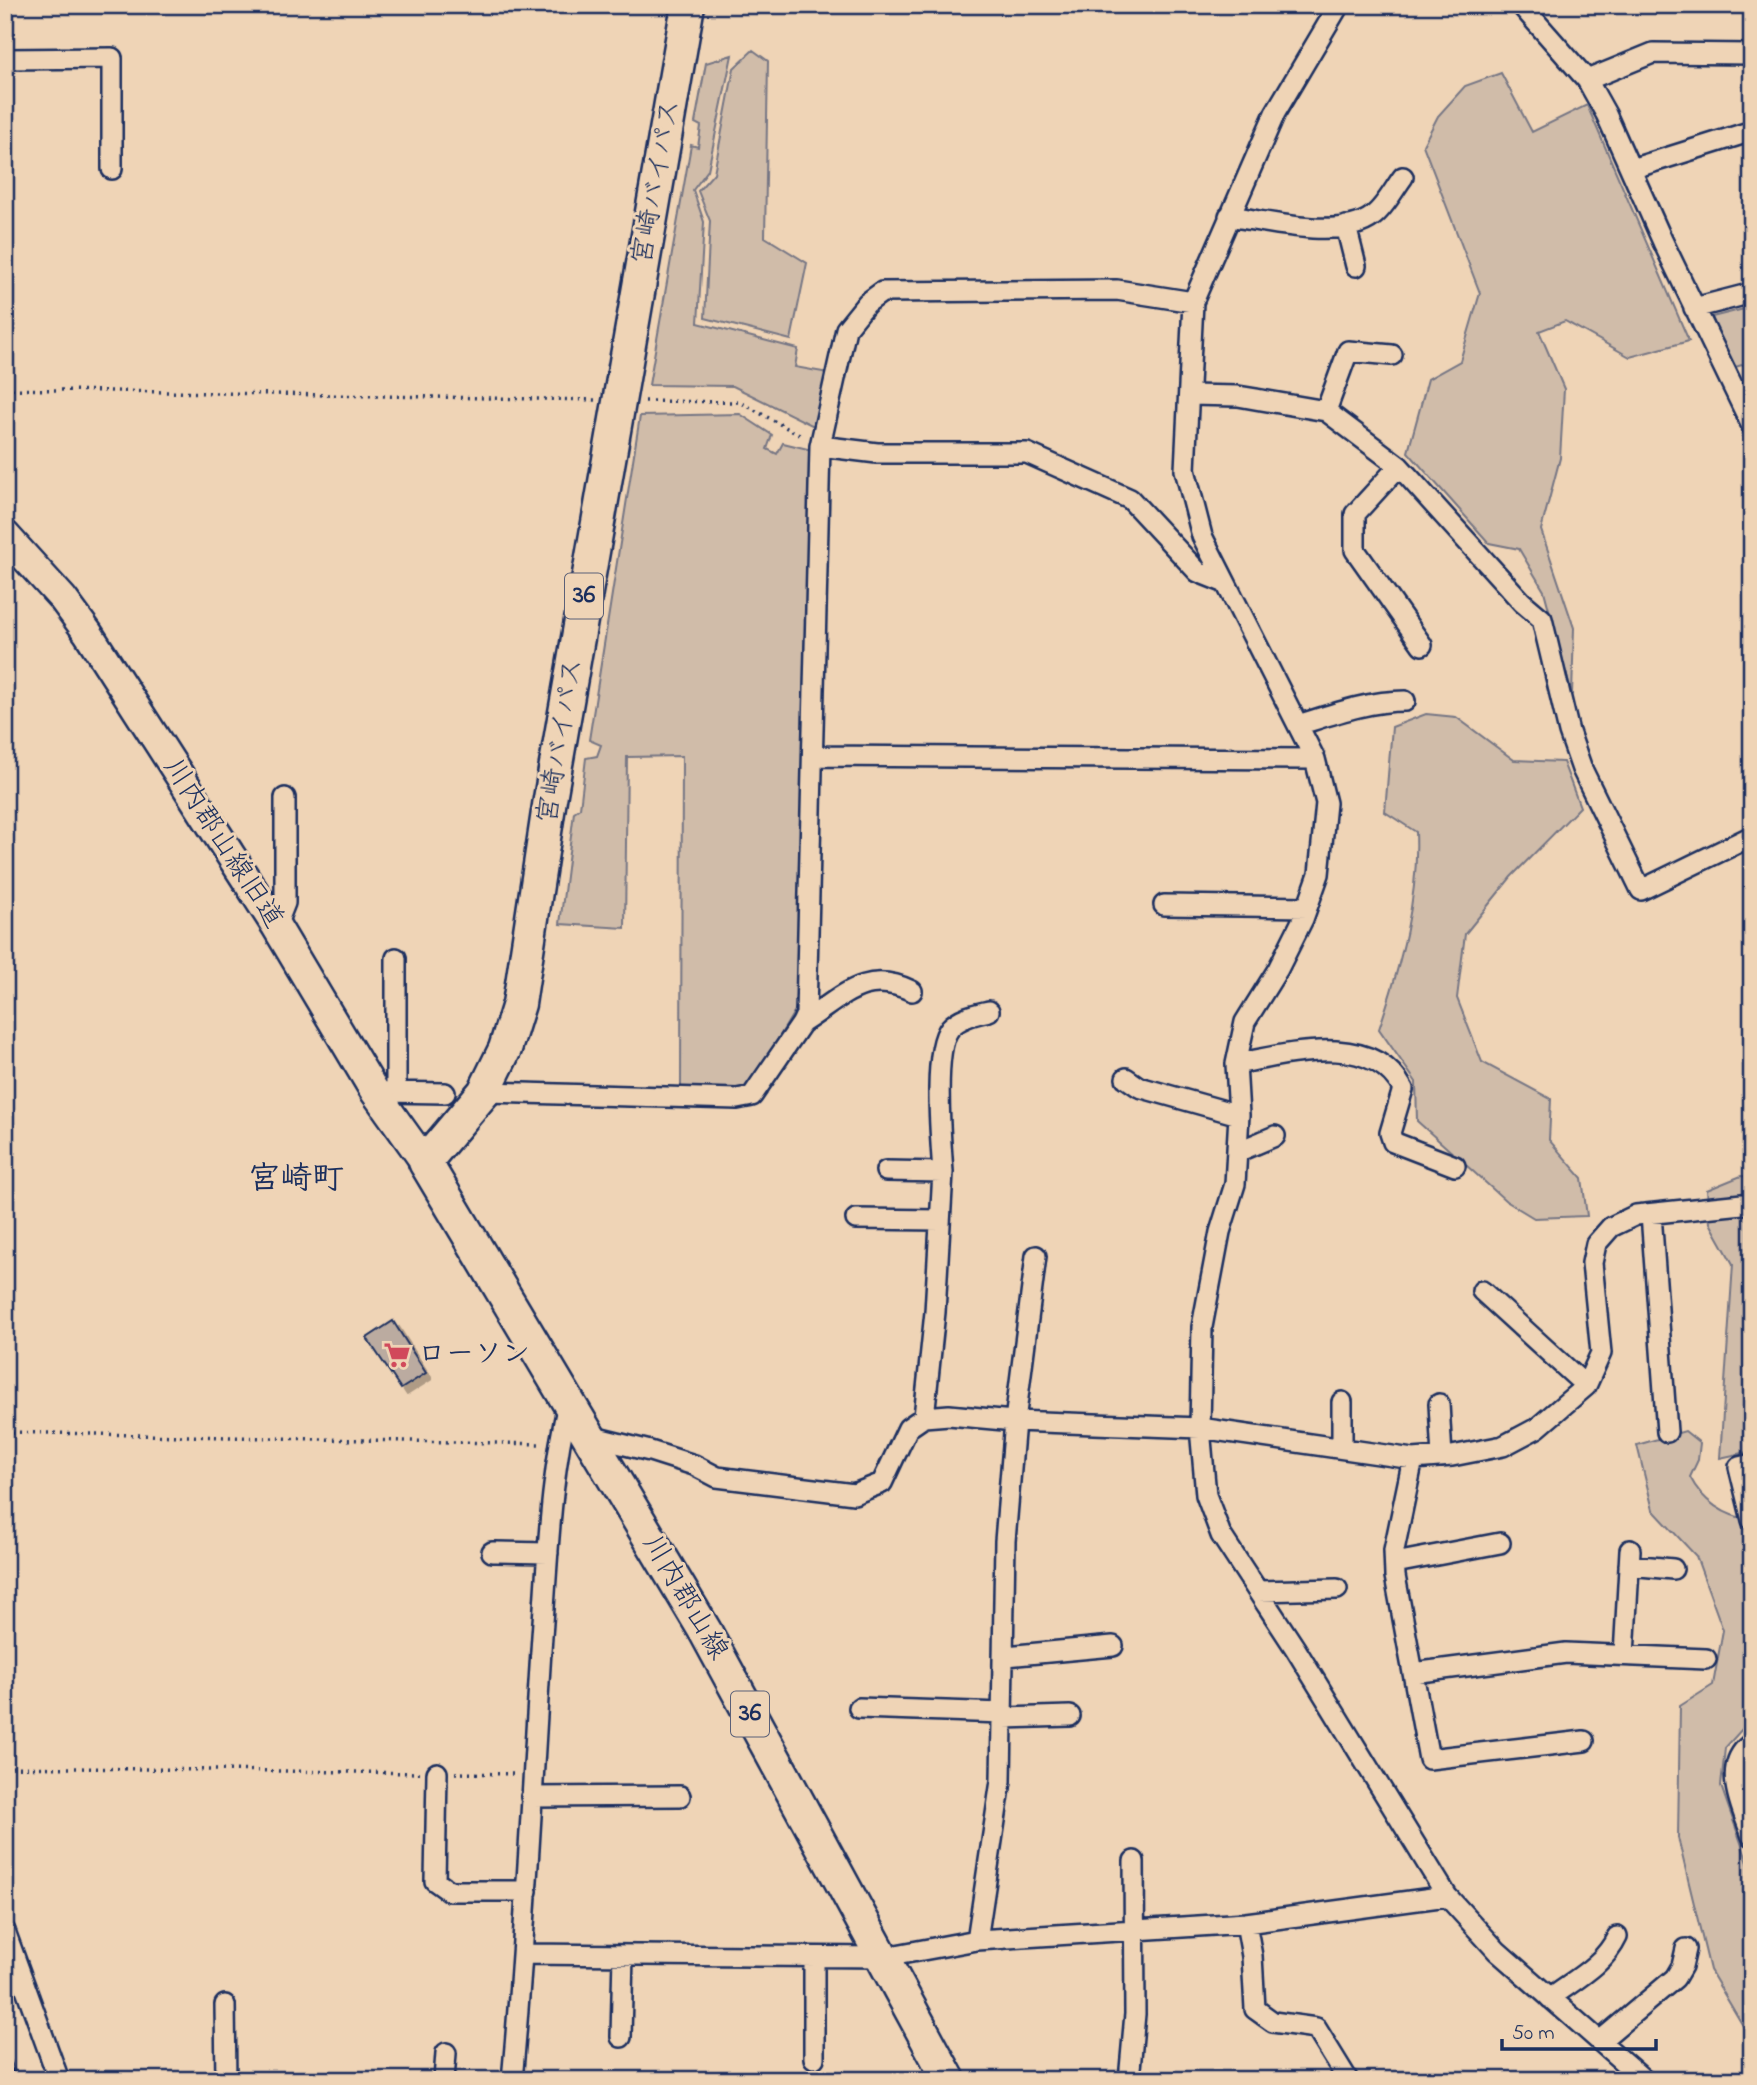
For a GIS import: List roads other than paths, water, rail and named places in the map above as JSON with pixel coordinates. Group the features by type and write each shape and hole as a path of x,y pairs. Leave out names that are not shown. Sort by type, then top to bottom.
{"main road":[{"name":"宮崎バイパス","path":"425,1162 484,1092 505,1049 519,1004 550,799 688,5"},
{"name":"川内郡山線","path":"425,1162 705,1631 885,1957 949,2080"}],"street":[{"path":"1339,5 1275,113 1193,302 1185,470 1202,536 1315,759 1326,803 1318,874 1307,907 1278,969 1245,1022 1236,1064 1239,1115 1235,1184 1220,1233 1202,1327 1200,1428 1206,1495 1221,1535 1447,1896 1497,1951 1644,2080"},
{"path":"1521,5 1587,80 1752,426"},
{"path":"1587,80 1653,52 1752,54"},
{"path":"5,59 112,58 112,169"},
{"path":"1631,169 1752,131"},
{"path":"1229,216 1301,226 1346,226 1373,216 1403,177"},
{"path":"1346,226 1356,266"},
{"path":"484,1092 737,1099 752,1096 802,1023 806,1014 815,757 820,446 846,329 867,303 882,292 1116,290 1193,302"},
{"path":"1694,309 1752,293"},
{"path":"1326,411 1348,351 1392,355"},
{"path":"1189,395 1238,396 1326,411 1399,466 1522,602 1542,619 1569,732 1581,769 1641,890 1752,836"},
{"path":"820,446 877,453 1027,453 1130,499 1198,572 1223,582"},
{"path":"1399,466 1355,514 1355,550 1422,645"},
{"name":"川内郡山線旧道","path":"5,535 55,590 88,633 385,1092 425,1162"},
{"path":"1298,725 1387,701 1405,701"},
{"path":"815,757 1315,759"},
{"path":"276,926 285,903 285,798"},
{"path":"1164,905 1307,907"},
{"path":"396,958 385,1092 445,1093"},
{"path":"802,1023 858,985 892,981 912,991"},
{"path":"924,1417 943,1172 939,1077 942,1052 949,1029 965,1017 989,1011"},
{"path":"1236,1064 1301,1052 1361,1052 1396,1075 1403,1089 1390,1133 1393,1142 1455,1166"},
{"path":"1126,1079 1139,1087 1239,1115"},
{"path":"1237,1152 1275,1136"},
{"path":"886,1171 943,1172"},
{"path":"589,1436 650,1451 717,1477 853,1494 882,1483 908,1427 924,1417 949,1415 1016,1421 1200,1428 1413,1459 1503,1446 1537,1428 1587,1387 1601,1353 1592,1279 1596,1244 1611,1227 1636,1215 1752,1203"},
{"path":"1651,1214 1667,1432"},
{"path":"856,1219 940,1220"},
{"path":"977,1940 1001,1781 1006,1657 1005,1541 1036,1256"},
{"path":"1482,1291 1587,1387"},
{"path":"512,2080 524,1954 532,1774 548,1553 558,1445 569,1400"},
{"path":"1342,1402 1342,1448"},
{"path":"1439,1404 1441,1457"},
{"path":"1413,1459 1395,1563 1422,1735 1429,1759 1584,1741"},
{"path":"1752,1464 1739,1467 1752,1520"},
{"path":"1395,1563 1500,1543"},
{"path":"492,1552 548,1553"},
{"path":"1624,1655 1630,1558 1673,1569"},
{"path":"1258,1591 1337,1589"},
{"path":"1006,1657 1113,1646"},
{"path":"1413,1673 1566,1653 1706,1658"},
{"path":"859,1708 1003,1716 1069,1716"},
{"path":"1752,1743 1739,1756 1736,1791 1752,1836"},
{"path":"437,1773 435,1881 449,1891 527,1891"},
{"path":"531,1797 680,1797"},
{"path":"1129,2080 1135,2014 1134,1861"},
{"path":"524,1954 885,1957 977,1940 1246,1923 1447,1896"},
{"path":"1246,1923 1252,1956 1255,2009 1273,2022 1316,2028 1348,2080"},
{"path":"5,1931 59,2080"},
{"path":"1550,1998 1598,1964 1612,1950 1617,1937"},
{"path":"1600,2041 1675,1978 1682,1966 1686,1949"},
{"path":"621,2037 623,1955"},
{"path":"814,1957 814,2058"},
{"path":"225,2004 226,2080"},
{"path":"444,2080 446,2053"}],"railway":[{"path":"5,2054 14,2080"}],"place":[{"name":"ローソン","path":"397,1355"}],"district":[{"name":"宮崎町","path":"296,1180"}]}
